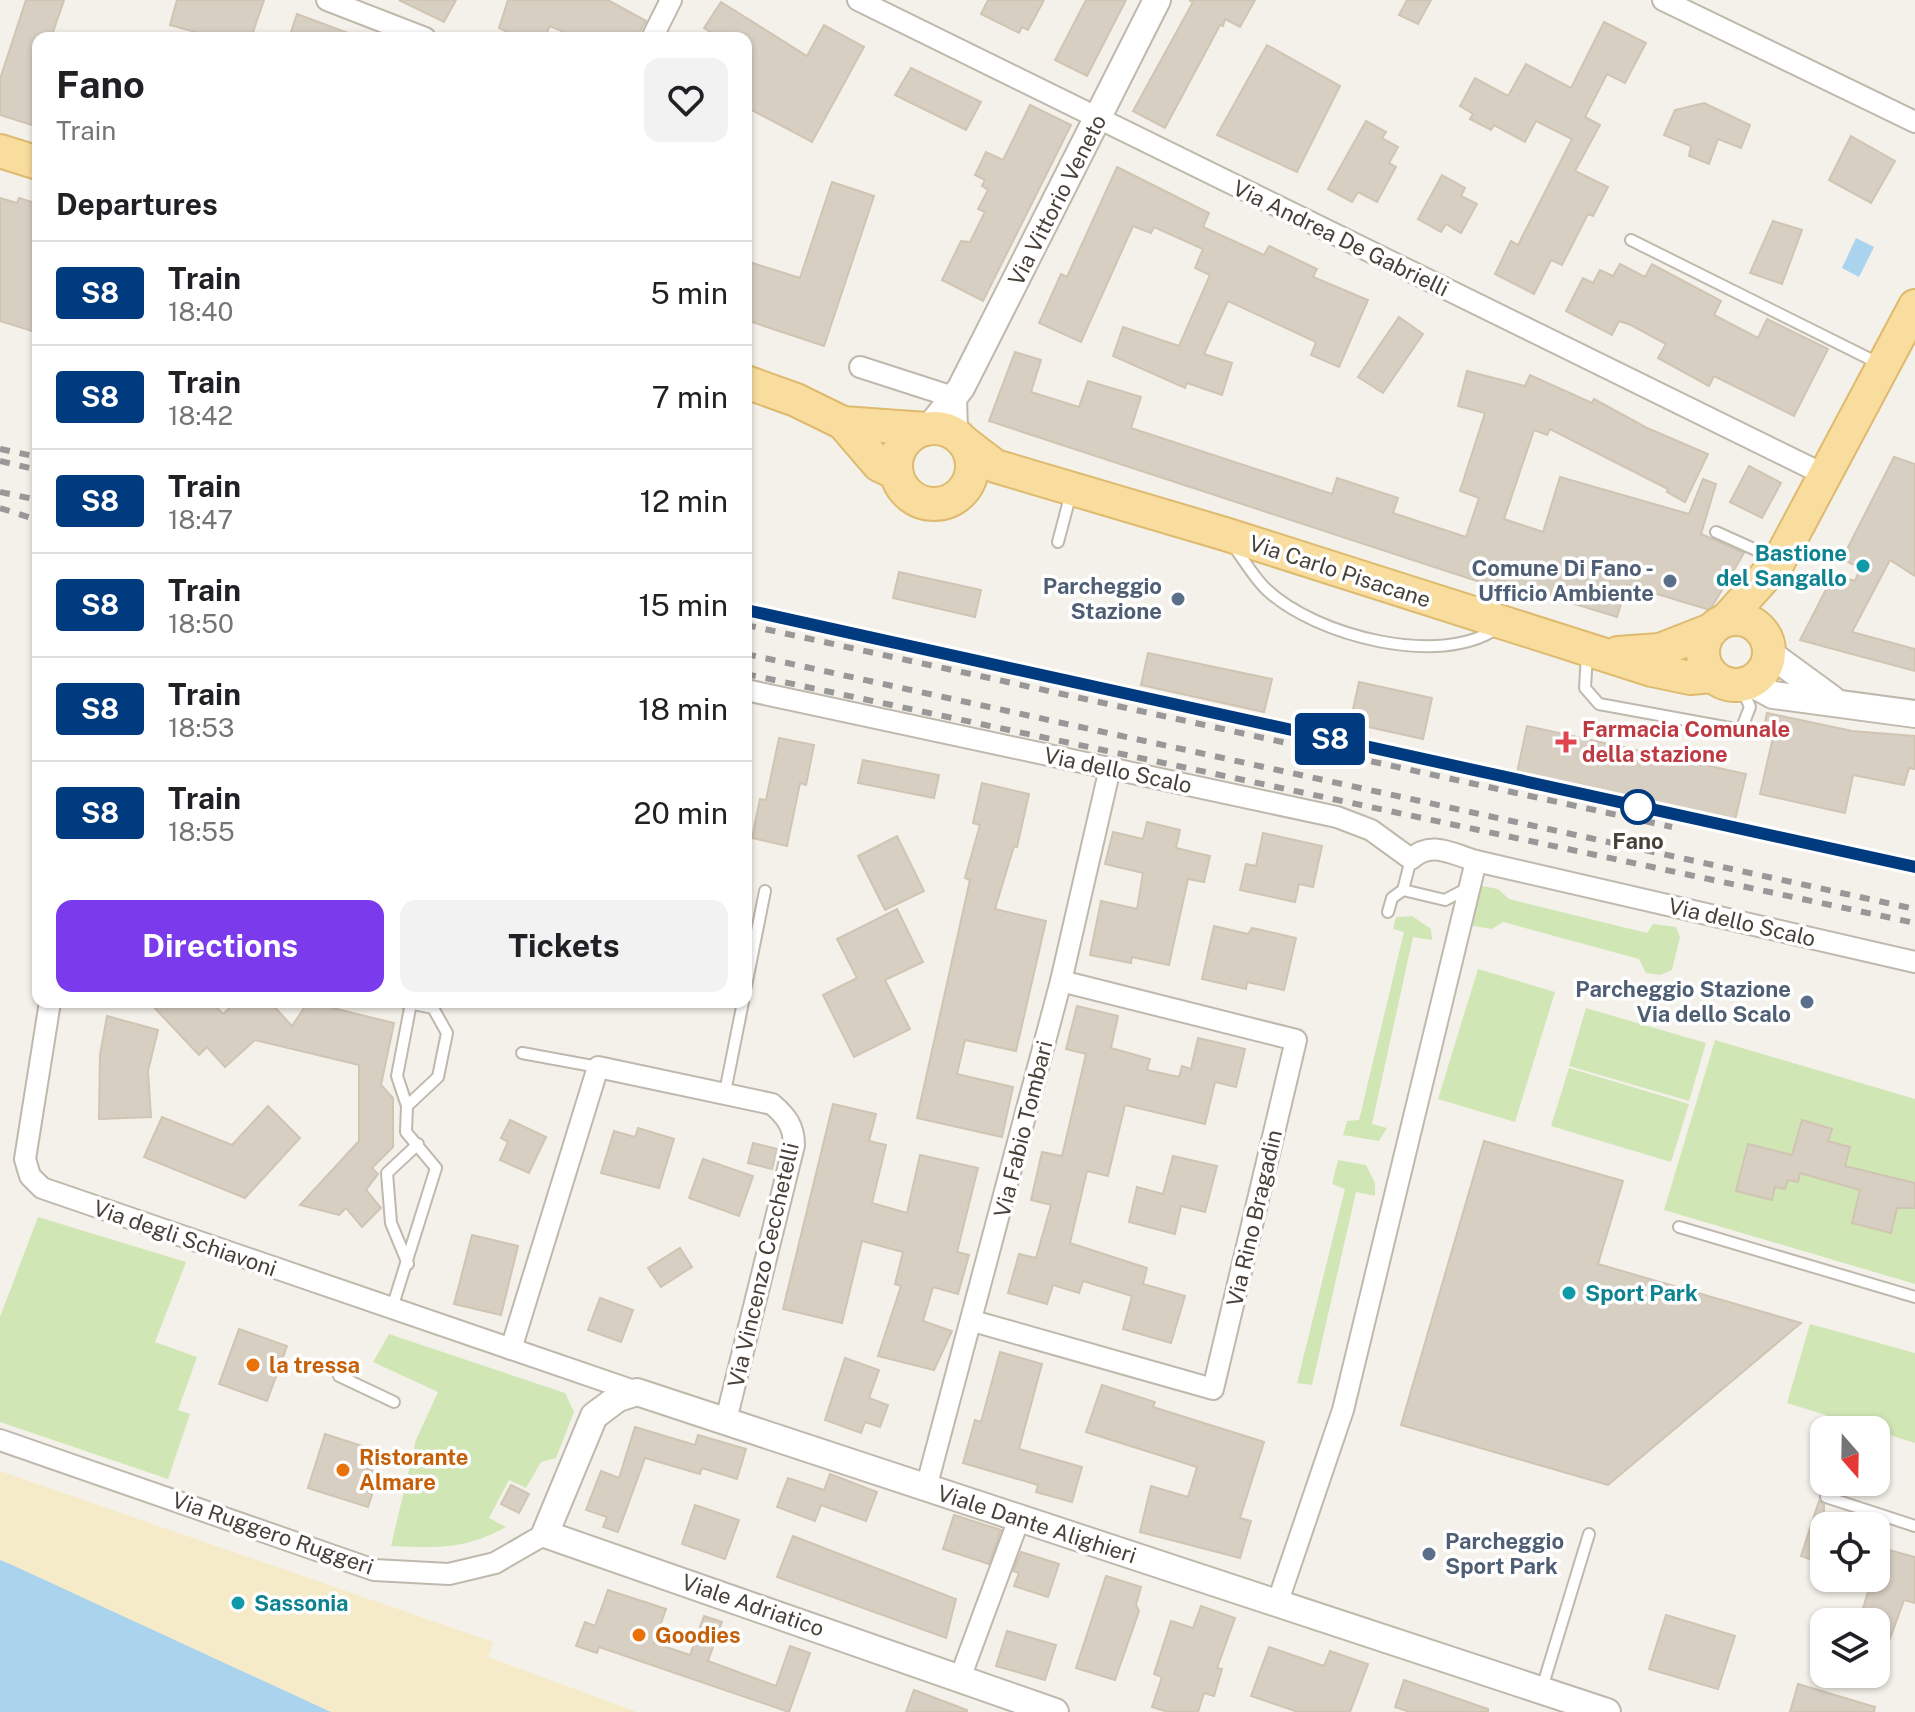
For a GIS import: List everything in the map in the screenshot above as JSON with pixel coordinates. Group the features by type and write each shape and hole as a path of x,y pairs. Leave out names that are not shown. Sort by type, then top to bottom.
{"main road":[{"path":"0,151 32,161"},
{"path":"1779,561 1763,670 1734,680 1704,658 1703,648 1719,625 1779,561 1915,306"},
{"name":"Via Carlo Pisacane","path":"752,384 796,400 843,423 943,433 995,466 1225,534 1504,624 1677,675 1734,680"},
{"name":"Via Carlo Pisacane","path":"843,423 879,465 896,473 904,489 921,501 943,503 961,492 1072,491"},
{"path":"896,473 901,448 916,432 943,433 972,463 972,474 961,492"},
{"path":"1598,651 1660,650 1736,619 1753,623 1767,645"}],"street":[{"path":"327,0 410,32"},
{"name":"Via Andrea De Gabrielli","path":"858,0 1825,475"},
{"name":"Via Vittorio Veneto","path":"953,397 961,388 1157,0"},
{"path":"1663,0 1700,8 1915,122"},
{"path":"655,32 666,9"},
{"path":"860,367 953,397 943,433"},
{"path":"1767,645 1841,706"},
{"path":"1734,680 1773,695 1915,714"},
{"name":"Via dello Scalo","path":"752,691 1337,817 1371,830 1411,859 1421,849 1433,847 1476,861 1915,962"},
{"name":"Via Fabio Tombari","path":"926,1488 973,1321 1061,981 1110,768"},
{"path":"1277,1604 1343,1410 1476,861"},
{"name":"Via Rino Bragadin","path":"973,1321 1213,1389 1296,1040 1061,981"},
{"name":"Via degli Schiavoni","path":"49,1008 25,1159 37,1185 637,1392"},
{"path":"511,1349 598,1067"},
{"name":"Via Vincenzo Cecchetelli","path":"598,1067 772,1104 785,1115 794,1132 726,1420"},
{"path":"545,1534 594,1416 618,1398 637,1392"},
{"name":"Viale Dante Alighieri","path":"637,1392 1607,1712"},
{"name":"Via Ruggero Ruggeri","path":"0,1440 374,1570 425,1575 462,1572 495,1563 545,1534"},
{"path":"960,1678 1019,1519"},
{"name":"Viale Adriatico","path":"545,1534 1055,1712"}],"lane":[{"path":"1631,240 1884,366"},
{"path":"1058,542 1072,491"},
{"path":"1716,532 1779,561"},
{"path":"1225,534 1266,590 1310,620 1364,639 1422,645 1475,643 1504,624"},
{"path":"1598,651 1583,682 1587,693 1599,704 1741,730 1750,707 1734,680"},
{"path":"1388,912 1392,898 1403,890 1411,859"},
{"path":"1403,890 1445,900 1468,888"},
{"path":"752,956 765,891"},
{"path":"392,1308 436,1168 406,1132 407,1106 397,1076 407,1008"},
{"path":"407,1106 438,1077 447,1033 433,1008"},
{"path":"725,1092 742,1008"},
{"path":"522,1053 598,1067"},
{"path":"408,1264 391,1223 387,1173 418,1144"},
{"path":"1679,1227 1915,1297"},
{"path":"339,1376 394,1402"},
{"path":"1826,1497 1915,1526"},
{"path":"1541,1690 1589,1534"}],"green space":[{"path":"1482,886 1498,889 1509,899 1647,933 1653,924 1676,927 1680,937 1672,970 1660,975 1646,973 1639,959 1503,922 1492,929 1473,926 1468,916 1471,894"},
{"path":"1412,916 1431,929 1432,940 1413,937 1372,1124 1387,1128 1379,1141 1343,1135 1347,1121 1359,1120 1404,932 1393,929 1396,917"},
{"path":"1478,969 1555,992 1515,1122 1438,1099"},
{"path":"1586,1008 1706,1043 1689,1101 1569,1066"},
{"path":"1715,1040 1915,1099 1915,1284 1664,1210"},
{"path":"1569,1068 1689,1104 1671,1162 1551,1126"},
{"path":"1338,1160 1366,1165 1375,1183 1375,1196 1356,1192 1312,1385 1297,1383 1345,1189 1332,1184"},
{"path":"38,1217 186,1262 155,1342 197,1357 178,1410 190,1414 168,1479 0,1422 0,1317"},
{"path":"1810,1324 1915,1353 1915,1443 1890,1435 1890,1416 1829,1416 1787,1403"},
{"path":"389,1334 565,1393 574,1412 556,1458 541,1462 526,1488 509,1480 489,1518 506,1527 463,1544 391,1546 416,1440 438,1392 373,1362"}],"sand":[{"name":"Sassonia","path":"0,1471 493,1642 488,1657 637,1712 331,1712 0,1560"}],"water":[{"path":"1856,238 1874,247 1859,277 1842,268"},
{"path":"0,1560 10,1564 331,1712 0,1712"}],"building":[{"path":"26,0 64,0 53,32 32,32 32,125 0,115 0,79"},
{"path":"177,0 264,0 253,32 195,32 170,25"},
{"path":"399,0 456,0 444,22"},
{"path":"508,0 608,0 646,21 640,32 564,32 550,26 547,32 507,32 499,28"},
{"path":"988,0 1044,0 1028,30 1022,27 1019,33 981,14"},
{"path":"1086,0 1126,0 1087,76 1055,60"},
{"path":"1189,0 1255,0 1240,27 1225,19 1223,26 1220,25 1165,128 1133,111 1193,2"},
{"path":"1407,0 1431,0 1418,24 1399,15"},
{"path":"721,2 807,56 824,25 864,47 812,142 752,110 752,32 710,32 704,28"},
{"path":"297,14 345,32 291,32"},
{"path":"1604,22 1646,43 1625,83 1607,74 1585,117 1600,125 1575,171 1608,187 1593,216 1588,214 1562,265 1551,260 1534,294 1495,274 1511,241 1518,245 1572,139 1536,121 1525,142 1494,125 1491,130 1470,119 1473,114 1460,106 1475,78 1508,96 1526,64 1571,88"},
{"path":"1267,45 1340,86 1297,172 1217,135"},
{"path":"911,68 981,102 966,130 895,95"},
{"path":"1704,103 1750,125 1741,148 1718,139 1709,164 1689,156 1691,146 1664,135 1675,110"},
{"path":"1030,105 1071,125 983,301 942,280 961,241 970,242 985,212 978,209 988,190 982,186 985,180 975,175 986,152 1003,160"},
{"path":"1366,121 1386,132 1382,138 1398,147 1389,163 1396,167 1377,202 1358,192 1352,202 1328,189"},
{"path":"1851,136 1895,161 1871,203 1829,180"},
{"path":"1117,167 1209,213 1203,227 1264,255 1269,246 1317,269 1313,277 1368,300 1339,367 1311,355 1316,342 1228,301 1204,354 1232,363 1222,395 1187,383 1185,388 1113,356 1123,327 1179,346 1210,275 1195,268 1203,249 1154,227 1151,233 1133,226 1081,342 1039,323 1061,274 1067,277"},
{"path":"1442,175 1465,188 1461,196 1477,204 1461,233 1446,224 1441,232 1418,219"},
{"path":"832,182 874,196 824,346 752,322 752,263 800,278"},
{"path":"0,198 17,203 19,198 32,202 32,331 0,321"},
{"path":"1773,221 1802,230 1782,284 1750,273"},
{"path":"1620,264 1645,277 1652,264 1721,301 1714,315 1758,338 1767,319 1828,349 1794,416 1714,376 1709,386 1658,358 1666,344 1631,325 1619,321 1612,335 1566,311 1583,278 1593,283 1600,270 1613,276"},
{"path":"1399,317 1423,334 1383,393 1358,377"},
{"path":"1015,352 1041,360 1031,392 1079,407 1088,381 1141,397 1131,428 1332,494 1337,478 1398,498 1393,513 1466,537 1479,498 1460,491 1485,413 1458,406 1467,371 1525,386 1530,375 1592,403 1594,399 1647,428 1708,454 1685,502 1667,492 1668,489 1550,429 1547,435 1534,430 1504,519 1543,532 1560,477 1689,514 1703,479 1716,484 1701,534 1744,553 1710,610 1627,585 1617,617 1500,581 1498,588 989,421"},
{"name":"Bastione del Sangallo","path":"1894,457 1915,464 1915,576 1890,560 1852,632 1915,649 1915,671 1800,640 1834,574 1855,581 1860,568 1842,559"},
{"path":"1749,466 1781,483 1762,518 1730,502"},
{"path":"899,572 981,590 975,617 893,598"},
{"path":"1148,653 1272,679 1264,712 1141,685"},
{"path":"1359,682 1432,698 1423,739 1350,723"},
{"path":"1767,713 1852,731 1915,736 1915,769 1909,768 1904,785 1853,775 1845,813 1760,794 1774,733 1763,730"},
{"path":"1527,726 1746,774 1735,820 1517,773"},
{"path":"779,738 814,745 806,785 800,783 787,846 752,838 760,799 766,800"},
{"path":"863,760 939,775 934,798 858,783"},
{"path":"982,783 1029,794 1017,847 1014,846 995,909 1046,921 1016,1051 965,1040 957,1074 1013,1087 1002,1137 917,1118 970,880 965,878 980,825 973,823"},
{"path":"1147,822 1180,830 1176,848 1210,856 1204,882 1188,879 1169,965 1132,957 1131,963 1090,955 1101,901 1137,909 1143,873 1105,864 1113,832 1143,839"},
{"path":"1263,833 1322,846 1313,887 1299,884 1295,902 1240,890 1246,864 1256,866"},
{"path":"897,836 924,891 885,910 858,856"},
{"path":"897,909 923,962 885,980 910,1029 854,1057 823,995 857,978 837,939"},
{"path":"1214,926 1248,934 1252,928 1296,938 1284,990 1247,982 1246,989 1202,979"},
{"path":"1077,1006 1118,1016 1111,1048 1150,1059 1147,1070 1179,1077 1182,1066 1191,1069 1198,1038 1245,1049 1236,1087 1215,1082 1205,1124 1125,1105 1108,1176 1087,1171 1070,1243 1147,1268 1143,1284 1185,1296 1171,1343 1123,1329 1132,1296 1083,1281 1079,1293 1053,1285 1047,1304 1008,1293 1019,1254 1036,1258 1051,1205 1031,1200 1042,1152 1062,1156 1086,1054 1066,1049"},
{"path":"155,1008 218,1008 223,1014 230,1008 276,1008 292,1026 304,1008 333,1008 394,1023 381,1085 393,1098 393,1147 372,1168 378,1174 366,1190 381,1208 362,1227 346,1208 339,1215 300,1205 359,1141 359,1065 255,1040 225,1067 207,1047 199,1055"},
{"path":"107,1016 158,1030 148,1071 151,1117 99,1119 100,1055"},
{"path":"833,1104 876,1114 869,1141 886,1145 872,1203 907,1213 920,1155 978,1168 957,1252 969,1255 958,1294 933,1287 923,1321 952,1331 934,1370 878,1356 901,1286 895,1284 903,1252 862,1241 842,1323 783,1309"},
{"path":"268,1106 300,1138 245,1198 144,1157 162,1117 232,1145"},
{"path":"510,1120 546,1137 529,1173 500,1160 508,1142 501,1138"},
{"path":"1802,1120 1832,1129 1828,1141 1850,1147 1845,1166 1915,1183 1915,1208 1897,1208 1891,1233 1852,1223 1860,1190 1800,1173 1798,1182 1788,1180 1785,1189 1775,1187 1772,1200 1736,1191 1748,1144 1792,1155"},
{"path":"638,1128 674,1139 659,1188 601,1173 614,1131 635,1137"},
{"name":"Sport Park","path":"1484,1141 1623,1181 1598,1264 1801,1323 1608,1485 1401,1425"},
{"path":"753,1143 777,1149 772,1169 748,1163"},
{"path":"1173,1156 1217,1166 1205,1212 1181,1206 1175,1234 1129,1222 1137,1187 1163,1194"},
{"path":"703,1159 753,1176 739,1216 689,1198"},
{"path":"472,1235 518,1246 501,1315 454,1304"},
{"path":"680,1248 692,1267 661,1287 648,1268"},
{"path":"600,1298 633,1310 621,1342 588,1330"},
{"name":"la tressa","path":"239,1329 287,1346 267,1401 219,1384"},
{"path":"1000,1352 1042,1364 1019,1449 1082,1467 1072,1502 1036,1492 1038,1485 963,1463 975,1420 981,1422"},
{"path":"845,1358 879,1370 869,1398 888,1405 880,1427 865,1422 861,1433 825,1420"},
{"path":"1102,1385 1155,1402 1153,1407 1264,1442 1240,1518 1251,1521 1240,1558 1140,1532 1151,1486 1188,1497 1197,1467 1086,1432"},
{"path":"635,1427 695,1445 698,1435 746,1449 737,1479 702,1468 700,1474 645,1458 618,1532 603,1527 607,1517 586,1510 601,1471 619,1478"},
{"name":"Ristorante Almare","path":"325,1434 371,1449 365,1468 379,1473 368,1507 308,1488"},
{"path":"830,1474 877,1492 866,1521 821,1505 815,1521 777,1507 788,1478 824,1490"},
{"path":"511,1485 529,1494 519,1513 501,1504"},
{"path":"1819,1501 1824,1505 1824,1512 1815,1512"},
{"path":"695,1505 739,1520 725,1559 682,1544"},
{"path":"954,1515 1001,1530 989,1564 943,1549"},
{"path":"1810,1528 1810,1559 1801,1556"},
{"path":"793,1536 956,1599 946,1638 777,1577"},
{"path":"1890,1550 1915,1557 1915,1603 1904,1600 1890,1639 1890,1608 1863,1608 1868,1592 1890,1592"},
{"path":"1021,1552 1059,1564 1048,1597 1014,1586 1019,1573 1013,1571"},
{"path":"1106,1576 1141,1587 1136,1605 1139,1611 1115,1680 1076,1668"},
{"path":"608,1590 666,1609 654,1643 690,1655 704,1616 722,1622 708,1661 776,1686 790,1646 810,1653 789,1712 599,1647 597,1653 576,1646 585,1622 595,1626"},
{"path":"1201,1606 1235,1618 1217,1668 1222,1669 1214,1696 1204,1693 1198,1712 1168,1712 1152,1707 1162,1677 1154,1674 1171,1621 1193,1628"},
{"path":"1666,1615 1735,1636 1718,1689 1649,1669"},
{"path":"1007,1631 1056,1645 1045,1680 996,1666"},
{"path":"1269,1647 1324,1666 1330,1651 1368,1664 1350,1712 1298,1712 1251,1696"},
{"path":"1404,1680 1488,1709 1488,1712 1410,1712 1395,1707"},
{"path":"1798,1684 1875,1707 1874,1712 1790,1712"},
{"path":"914,1690 967,1710 967,1712 906,1712"}],"railway":[{"path":"0,449 32,456"},
{"path":"0,461 32,469"},
{"path":"0,492 32,499"},
{"path":"0,508 32,518"},
{"path":"752,611 1915,867"},
{"path":"752,626 1672,827"},
{"path":"752,655 1915,909"},
{"path":"752,675 1915,923"}],"train":[{"name":"S8","path":"752,611 1915,867"}],"place":[{"name":"Bastione del Sangallo","path":"1863,566"},
{"name":"Comune Di Fano - Ufficio Ambiente","path":"1670,581"},
{"name":"Parcheggio Stazione","path":"1178,599"},
{"name":"Farmacia Comunale della stazione","path":"1566,742"},
{"name":"Fano","path":"1638,807"},
{"name":"Parcheggio Stazione Via dello Scalo","path":"1807,1002"},
{"name":"Sport Park","path":"1569,1293"},
{"name":"la tressa","path":"253,1365"},
{"name":"Ristorante Almare","path":"343,1470"},
{"name":"Parcheggio Sport Park","path":"1429,1554"},
{"name":"Sassonia","path":"238,1603"},
{"name":"Goodies","path":"639,1635"}]}
